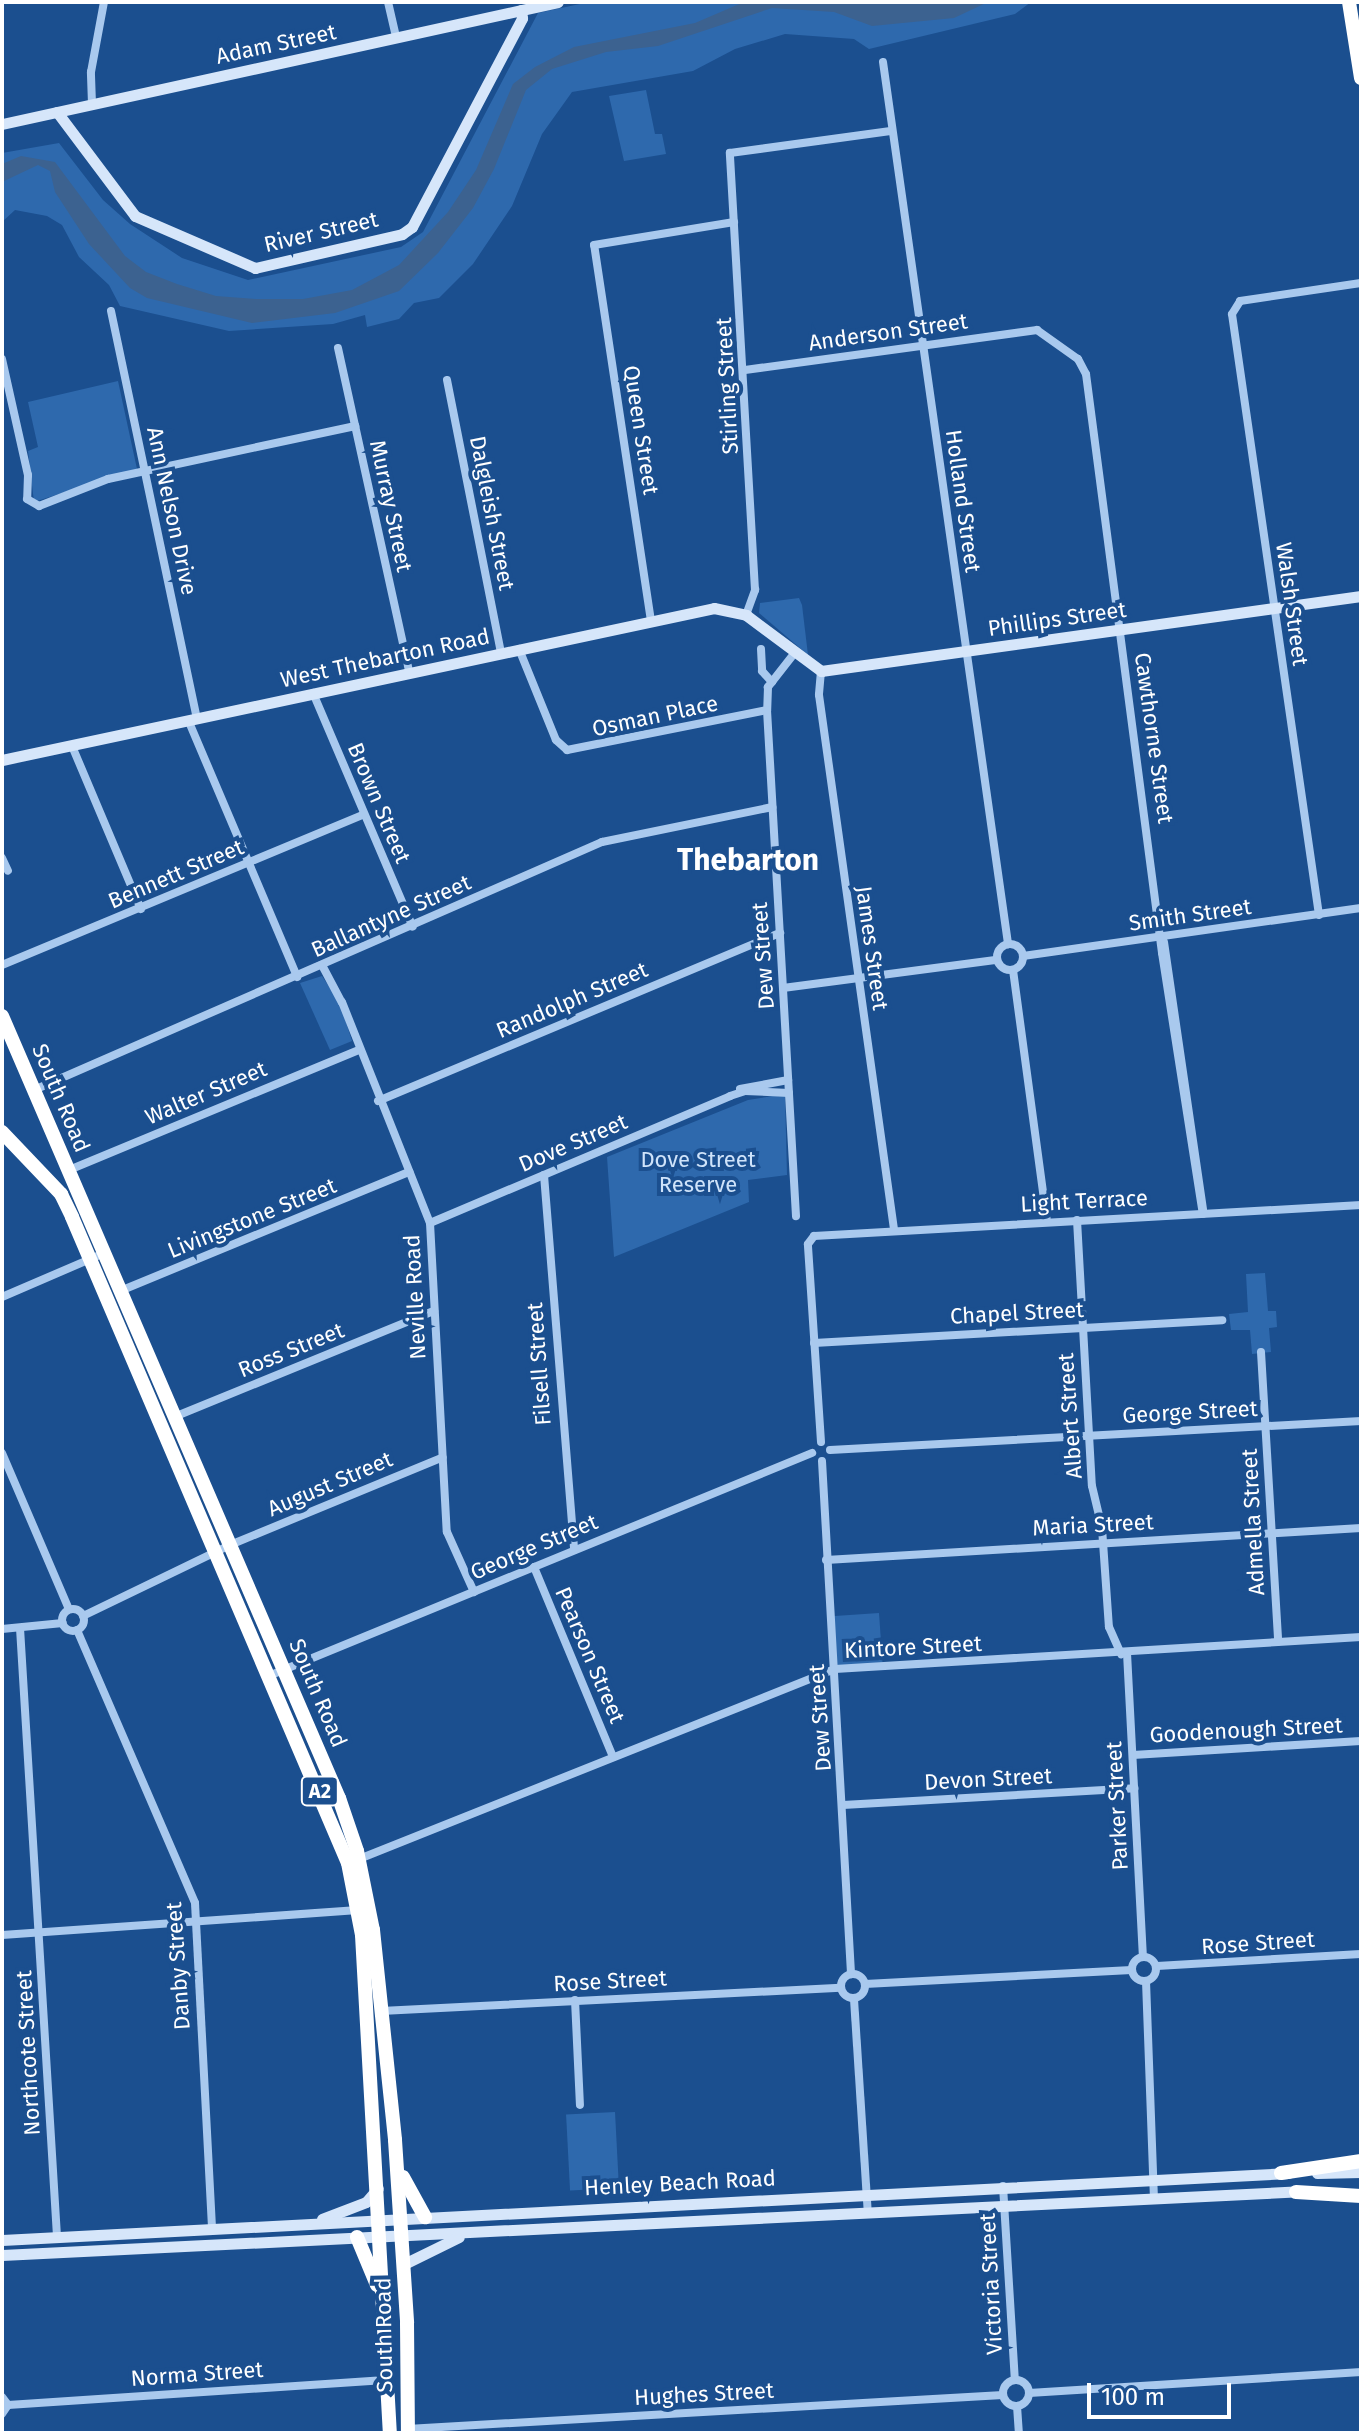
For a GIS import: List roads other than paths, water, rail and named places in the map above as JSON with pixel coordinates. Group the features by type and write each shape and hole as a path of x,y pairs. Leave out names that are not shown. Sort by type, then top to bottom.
{"highway":[{"path":"1349,2 1361,78"},
{"name":"South Road","path":"2,1016 69,1170 98,1256 278,1673 339,1798 359,1859 374,2011 378,2188 390,2433"},
{"name":"South Road","path":"2,1132 61,1194 98,1256"},
{"name":"South Road","path":"278,1673 341,1841 358,1910 397,2162 404,2264 408,2431"},
{"path":"1281,2173 1361,2161"},
{"path":"397,2162 413,2204 425,2217"},
{"path":"1296,2192 1361,2196"},
{"path":"357,2237 373,2268 386,2316"}],"main road":[{"name":"Adam Street","path":"2,124 558,2"},
{"name":"River Street","path":"57,112 135,216 255,268 402,234 412,227 522,18 521,10"},
{"name":"Phillips Street","path":"821,671 1361,596"},
{"name":"West Thebarton Road","path":"3,755 72,746 193,721 714,608 746,615"},
{"path":"746,615 793,655 821,671"},
{"name":"Henley Beach Road","path":"2,2240 867,2192 1153,2178 1361,2172"},
{"path":"314,2223 366,2202 378,2188"},
{"name":"Henley Beach Road","path":"2,2255 1361,2190"},
{"path":"404,2264 471,2233"}],"street":[{"path":"92,104 91,72 104,2"},
{"path":"388,2 396,38"},
{"name":"Holland Street","path":"883,62 1008,944"},
{"name":"Stirling Street","path":"746,615 755,590 745,370 730,153 891,131"},
{"name":"Queen Street","path":"651,621 594,245 734,222"},
{"name":"Walsh Street","path":"1319,915 1232,314 1240,301 1361,283"},
{"name":"Ann Nelson Drive","path":"111,311 193,721 297,977"},
{"name":"Anderson Street","path":"745,370 1037,330"},
{"name":"Cawthorne Street","path":"1037,330 1078,359 1086,374 1203,1214"},
{"name":"Murray Street","path":"338,348 409,672"},
{"path":"2,359 32,504 47,505 108,479 355,426"},
{"name":"Dalgleish Street","path":"447,380 501,653"},
{"name":"Osman Place","path":"519,649 556,740 567,750 767,710"},
{"path":"761,649 762,671 772,682"},
{"name":"Dew Street","path":"793,655 772,682 767,710 796,1216"},
{"name":"James Street","path":"821,671 818,686 894,1229"},
{"name":"Brown Street","path":"313,693 413,927"},
{"path":"72,746 141,909"},
{"name":"Ballantyne Street","path":"34,1090 323,967 602,842 772,807"},
{"name":"Bennett Street","path":"2,965 364,814"},
{"path":"2,858 8,871"},
{"name":"Smith Street","path":"1023,956 1361,908"},
{"name":"Randolph Street","path":"378,1101 780,933"},
{"path":"997,960 1008,944 1023,956 1013,970 1047,1221"},
{"path":"783,988 997,960 1013,970"},
{"name":"Neville Road","path":"323,967 430,1223 447,1532 474,1592"},
{"name":"Walter Street","path":"69,1170 358,1050"},
{"name":"Dove Street","path":"730,1096 756,1082 788,1080"},
{"name":"Dove Street","path":"430,1223 730,1096 745,1091 789,1093"},
{"name":"Livingstone Street","path":"115,1293 409,1172"},
{"name":"Filsell Street","path":"544,1175 574,1550"},
{"name":"Light Terrace","path":"814,1343 810,1239 819,1234 1361,1205"},
{"name":"Albert Street","path":"1077,1220 1088,1436 1103,1543 1109,1627 1124,1654"},
{"path":"2,1297 98,1256"},
{"name":"Ross Street","path":"169,1420 434,1311"},
{"name":"Chapel Street","path":"814,1343 1222,1320"},
{"path":"814,1343 821,1442 812,1453 822,1461 830,1450 821,1442"},
{"name":"Admella Street","path":"1261,1352 1278,1642"},
{"name":"George Street","path":"830,1450 1361,1421"},
{"path":"2,1453 69,1609 83,1616 77,1630 63,1623 2,1629"},
{"name":"George Street","path":"278,1673 812,1453"},
{"name":"August Street","path":"83,1616 225,1550 443,1457"},
{"name":"Dew Street","path":"822,1461 851,1974"},
{"name":"Maria Street","path":"826,1560 1361,1528"},
{"name":"Pearson Street","path":"534,1567 613,1757"},
{"path":"63,1623 69,1609"},
{"name":"Northcote Street","path":"20,1628 57,2237"},
{"name":"Danby Street","path":"77,1630 195,1903 212,2227"},
{"name":"Kintore Street","path":"359,1859 835,1669 1124,1654 1361,1637"},
{"name":"Parker Street","path":"1124,1654 1133,1755 1143,1957"},
{"name":"Goodenough Street","path":"1133,1755 1361,1741"},
{"name":"Devon Street","path":"843,1805 1135,1788"},
{"path":"2,1935 358,1910"},
{"name":"Rose Street","path":"1157,1966 1361,1954"},
{"path":"1132,1970 1143,1957 1157,1966 1146,1981 1154,2198"},
{"path":"868,2213 854,1999 840,1988 851,1974 865,1984 1132,1970 1146,1981"},
{"path":"854,1999 863,1993 865,1984"},
{"name":"Rose Street","path":"374,2011 840,1988"},
{"path":"575,2000 580,2105"},
{"name":"Victoria Street","path":"1003,2186 1015,2380"},
{"path":"1019,2433 1017,2406 1029,2393 1361,2372"},
{"name":"Norma Street","path":"5,2401 389,2380"},
{"path":"1017,2406 1003,2395 1015,2380 1029,2393"},
{"name":"Hughes Street","path":"408,2431 1003,2395"},
{"path":"2,2414 5,2401"}],"district":[{"name":"Thebarton","path":"748,860"}],"park label":[{"name":"Dove Street Reserve","path":"698,1172"}]}
